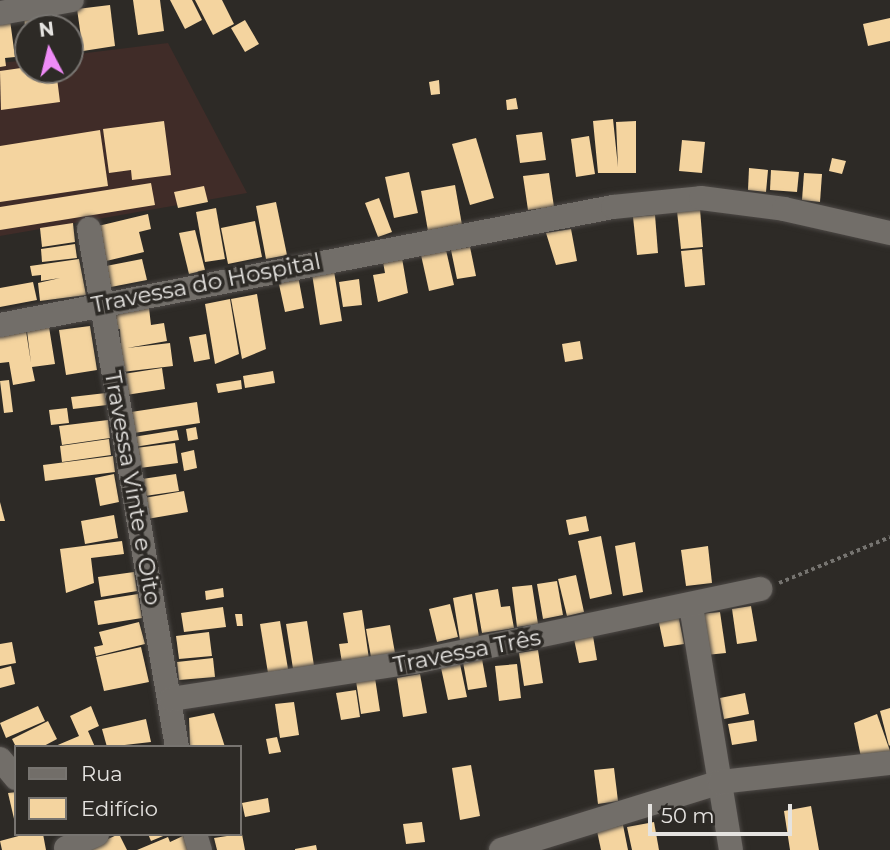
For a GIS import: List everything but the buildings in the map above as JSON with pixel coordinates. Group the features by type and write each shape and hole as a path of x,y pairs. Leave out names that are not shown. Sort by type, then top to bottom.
{"street":[{"path":"0,13 72,0"},
{"name":"Travessa do Hospital","path":"0,325 100,303 413,244 613,208 701,198 784,209 890,233"},
{"name":"Travessa Vinte e Oito","path":"89,229 177,745"},
{"name":"Travessa Três","path":"171,699 414,662 691,606 760,589"},
{"path":"691,606 731,850"},
{"path":"0,759 14,776"},
{"path":"501,850 720,782 890,763"},
{"path":"64,844 90,836"}],"path":[{"path":"760,589 832,565 890,537"}],"shaded area":[{"path":"168,43 247,193 0,236 0,63 14,62 14,84 84,84 84,53"}]}
